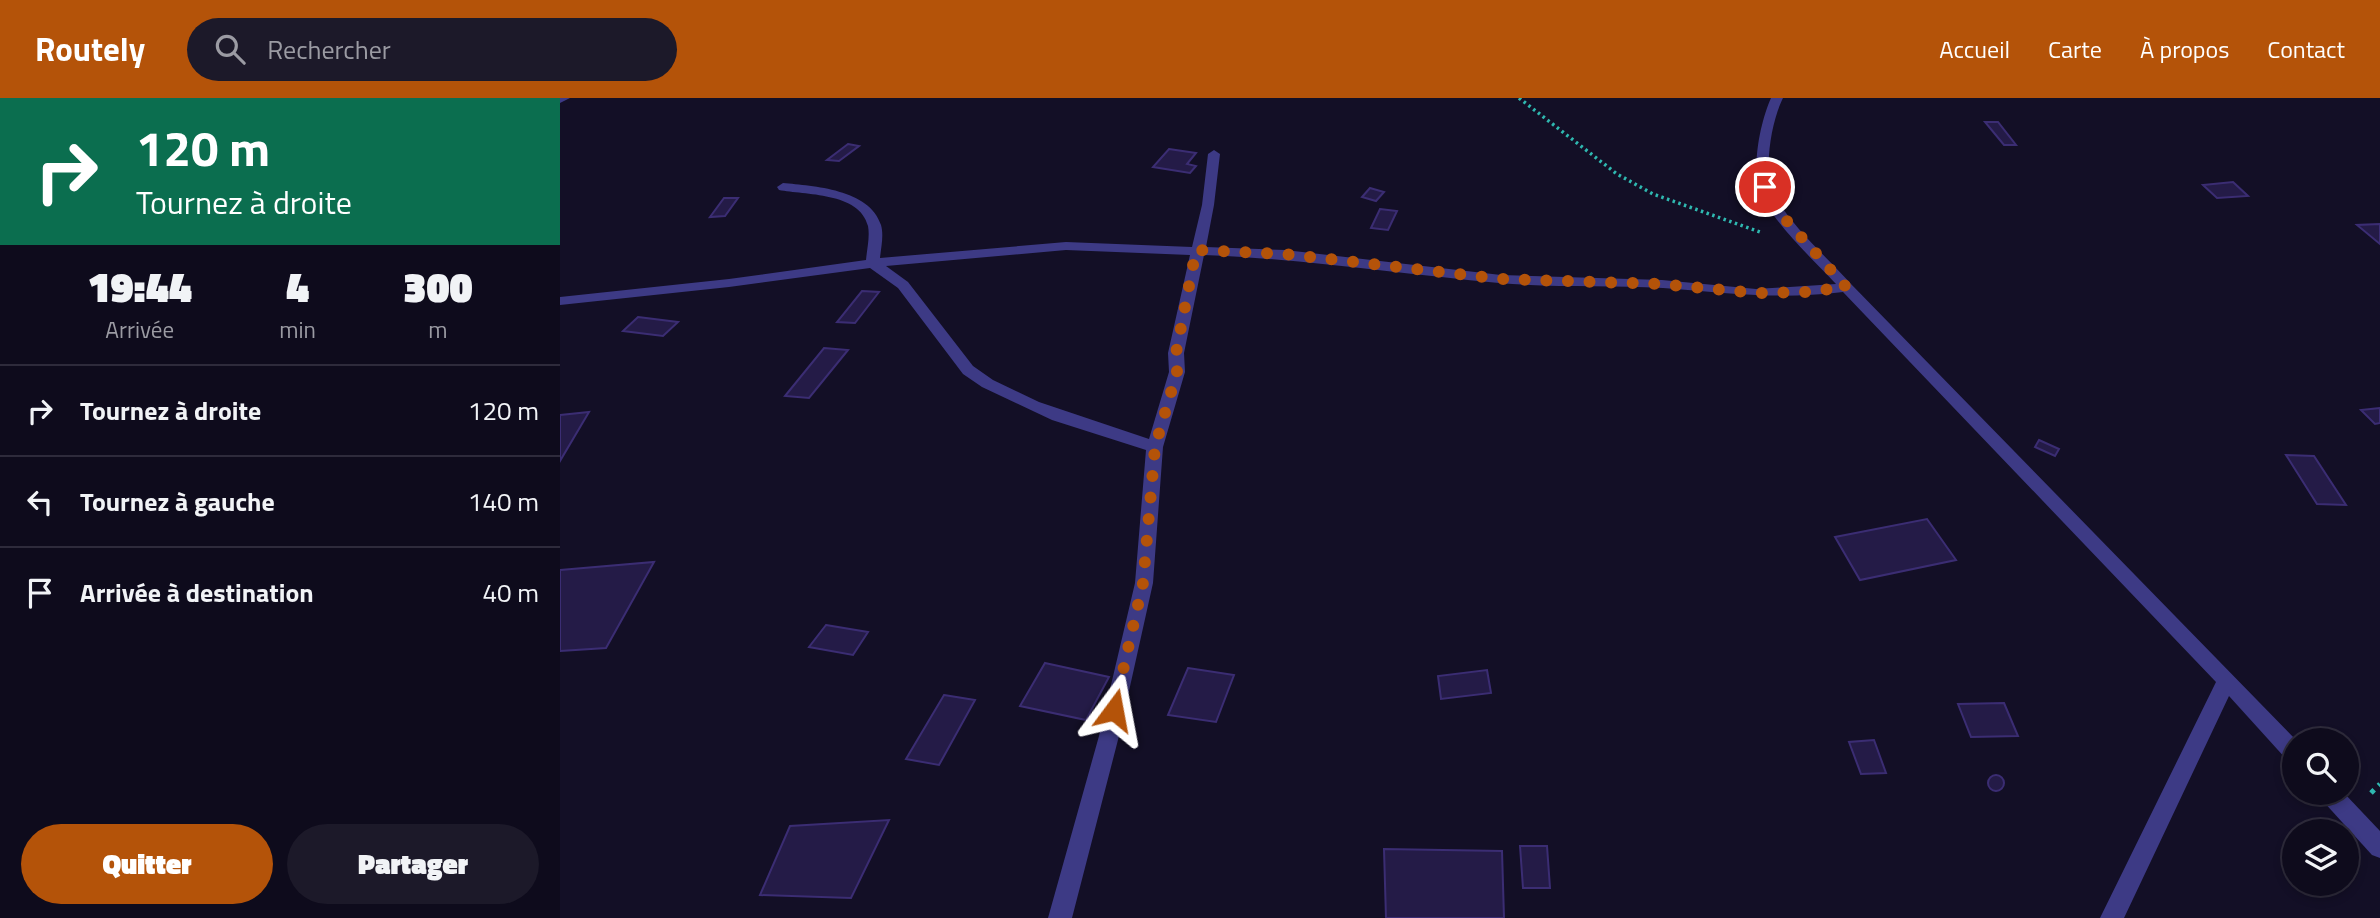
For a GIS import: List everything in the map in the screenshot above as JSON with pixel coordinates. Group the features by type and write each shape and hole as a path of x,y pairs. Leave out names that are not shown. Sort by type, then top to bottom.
{"street":[{"path":"1777,98 1767,119 1765,187 1778,211 1846,287 2282,740"},
{"path":"1060,918 1109,736 1143,583 1155,447 1177,372 1176,353 1196,250 1208,205 1214,153"},
{"path":"783,187 834,194 869,213 874,224 873,263"},
{"path":"560,301 729,283 873,263 1066,246 1285,254 1502,279 1661,284 1756,293 1807,292 1846,287"},
{"path":"873,263 903,285 968,370 980,379 1055,412 1155,447"},
{"path":"2112,918 2227,680"},
{"path":"2341,805 2380,847"}],"path":[{"path":"1519,98 1584,151 1629,181 1653,194 1762,233"}],"building":[{"path":"1985,122 1998,122 2016,145 2004,145"},
{"path":"848,144 859,146 839,161 827,160"},
{"path":"1169,149 1196,153 1187,164 1196,166 1190,173 1153,167"},
{"path":"2233,182 2248,196 2217,198 2203,185"},
{"path":"1370,188 1384,192 1376,201 1362,197"},
{"path":"724,198 738,198 725,216 710,217"},
{"path":"1380,209 1397,211 1388,230 1371,228"},
{"path":"2380,224 2380,244 2357,225"},
{"path":"862,291 879,292 855,323 837,322"},
{"path":"638,317 678,322 663,336 623,331"},
{"path":"824,348 848,350 809,398 785,396"},
{"path":"2380,408 2380,423 2375,424 2361,410"},
{"path":"589,412 560,461 560,415"},
{"path":"2039,440 2059,449 2055,456 2035,447"},
{"path":"2286,455 2314,456 2346,505 2317,504"},
{"path":"1927,519 1956,560 1860,580 1835,537"},
{"path":"654,562 606,648 560,651 560,570"},
{"path":"826,625 868,632 853,655 809,647"},
{"path":"1045,663 1109,677 1086,720 1020,706"},
{"path":"1188,668 1234,675 1216,722 1168,715"},
{"path":"1487,670 1491,693 1441,699 1438,676"},
{"path":"944,695 975,700 939,765 906,759"},
{"path":"2004,703 2018,736 1971,737 1958,704"},
{"path":"1874,740 1886,773 1861,774 1849,742"},
{"path":"1996,775 2002,777 2002,789 1996,791 1990,789 1988,783 1990,777"},
{"path":"889,820 851,898 760,895 790,826"},
{"path":"1520,846 1547,846 1550,888 1523,888"},
{"path":"1384,849 1502,851 1504,918 1386,918"}],"route":[{"path":"1114,710 1143,583 1155,447 1177,372 1176,353 1196,250 1285,254 1502,279 1661,284 1756,293 1807,292 1846,287 1778,211 1765,187"}]}
